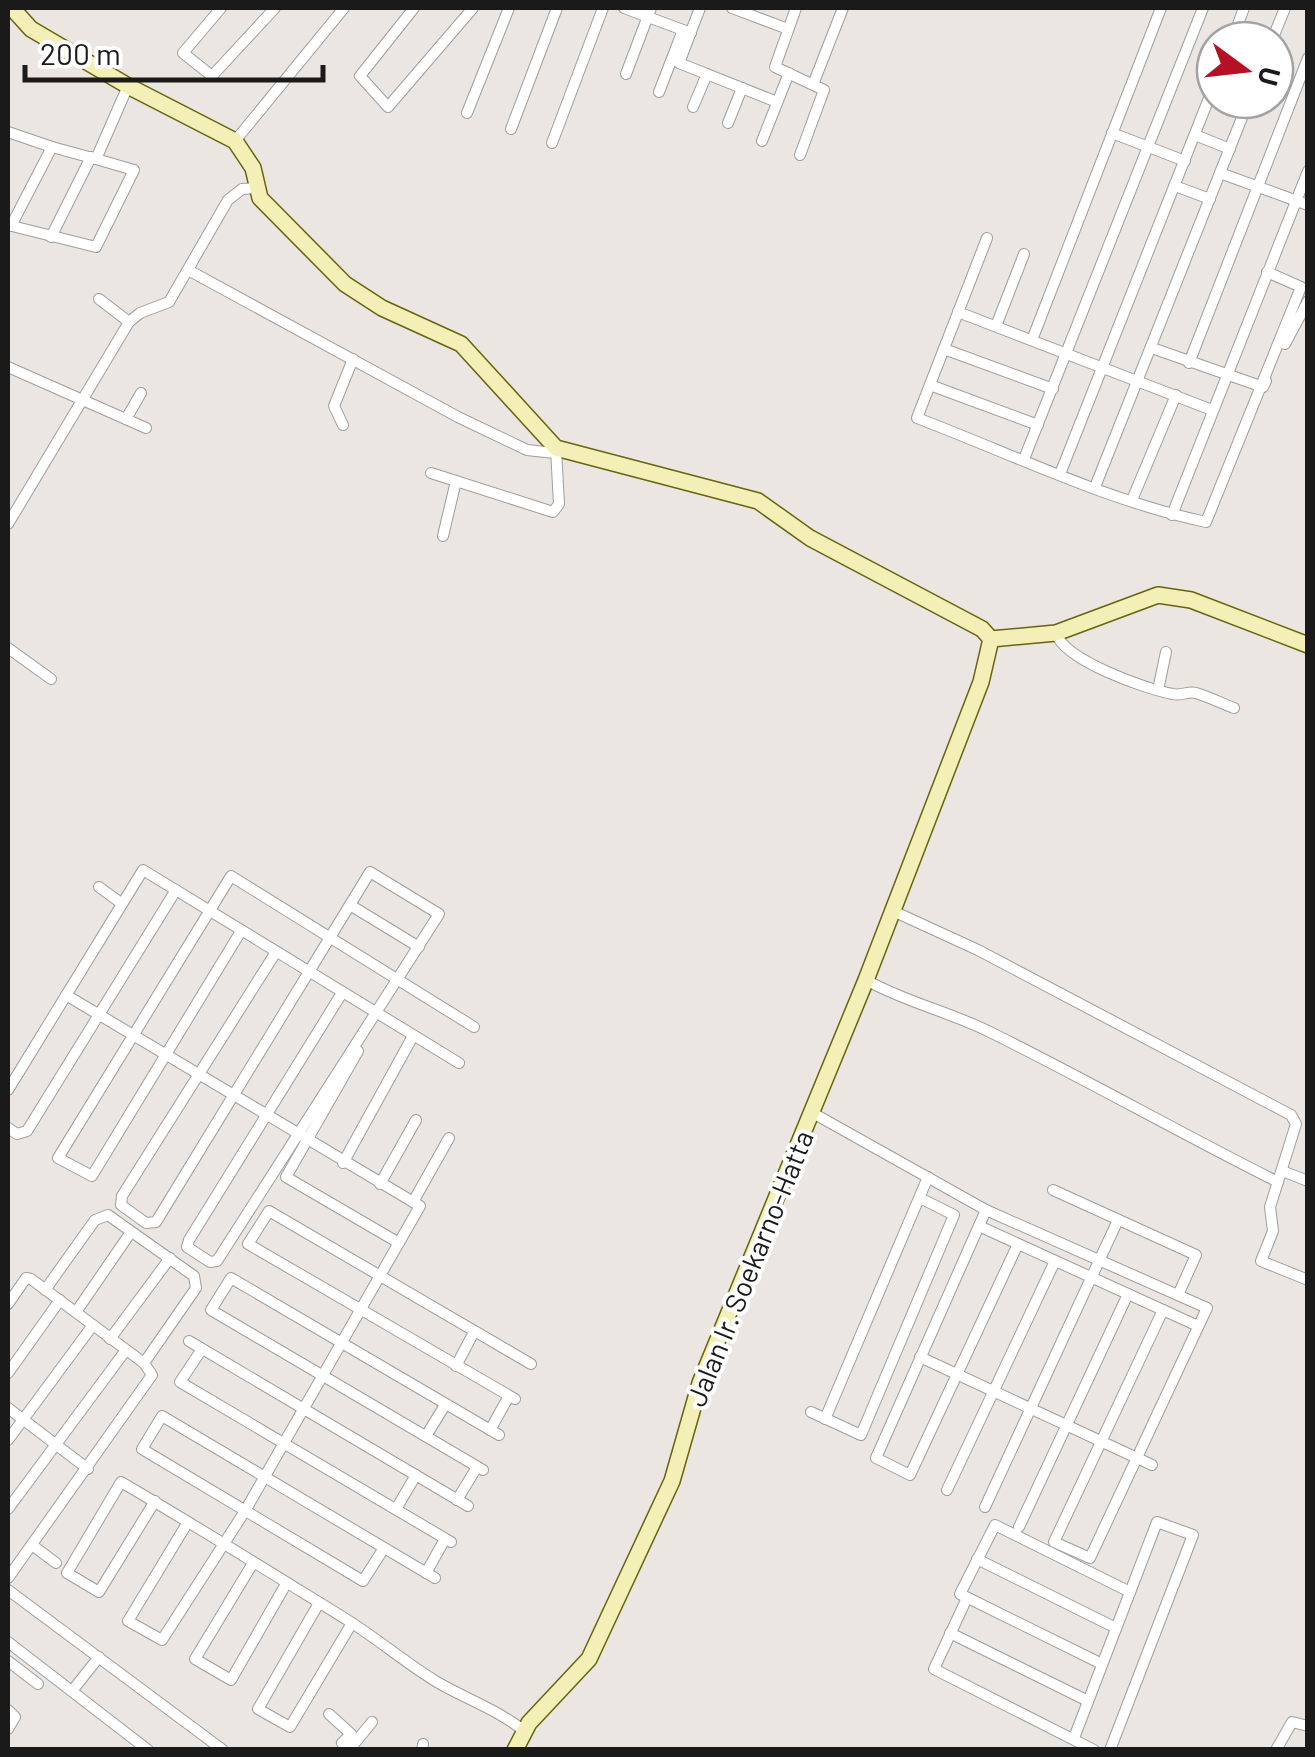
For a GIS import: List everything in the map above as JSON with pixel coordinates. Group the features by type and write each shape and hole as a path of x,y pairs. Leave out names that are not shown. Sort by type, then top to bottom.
{"main road":[{"path":"12,8 31,29 128,86 235,141 260,198 345,284 364,298 468,349 561,450 758,501 810,538 982,629 991,639 1056,632 1144,597 1168,596 1308,645"},
{"name":"Jalan Ir. Soekarno-Hatta","path":"515,1750 523,1730 588,1659 678,1466 700,1383 953,758 990,654 991,639"}],"street":[{"path":"221,8 183,54 212,76 275,8"},
{"path":"235,141 344,8"},
{"path":"414,8 360,76 388,107 473,8"},
{"path":"467,113 509,8"},
{"path":"511,129 557,8"},
{"path":"552,143 604,8"},
{"path":"624,8 650,12 687,31"},
{"path":"660,92 700,8"},
{"path":"732,8 746,10 788,29"},
{"path":"796,8 774,64 824,90 800,155"},
{"path":"814,82 843,8"},
{"path":"1032,340 1161,8"},
{"path":"1024,458 1203,8"},
{"path":"626,74 650,12"},
{"path":"687,31 680,63 778,102"},
{"path":"1189,362 1308,58"},
{"path":"762,141 788,73"},
{"path":"693,108 707,74"},
{"path":"51,237 128,86"},
{"path":"728,122 742,88"},
{"path":"1060,474 1201,120"},
{"path":"1095,487 1241,120"},
{"path":"1112,133 1185,161"},
{"path":"1195,135 1230,148"},
{"path":"9,137 52,147 134,170 96,246 9,226 52,147"},
{"path":"1172,515 1266,272 1302,203 1308,171"},
{"path":"1220,173 1302,203"},
{"path":"8,524 130,322 169,302 228,200 255,183"},
{"path":"1175,186 1210,199"},
{"path":"986,238 918,418 1172,515 1206,522 1301,287 1266,272"},
{"path":"996,326 1024,254"},
{"path":"190,271 508,442 561,450 556,511 430,473"},
{"path":"99,299 130,322"},
{"path":"1262,386 1308,300"},
{"path":"958,312 1212,410"},
{"path":"1152,348 1262,386"},
{"path":"944,349 1053,389"},
{"path":"343,425 334,406 354,359"},
{"path":"8,366 146,428"},
{"path":"930,385 1038,425"},
{"path":"126,419 141,394"},
{"path":"1132,500 1176,396"},
{"path":"442,536 456,481"},
{"path":"1056,632 1071,654 1158,690 1179,696 1192,692 1234,708"},
{"path":"8,648 51,679"},
{"path":"1158,690 1166,652"},
{"path":"8,1090 143,870 460,1063"},
{"path":"276,952 122,1196 122,1206 146,1223 156,1222 370,872 439,914 302,1140 217,1261 210,1262 187,1247 188,1240 342,993"},
{"path":"241,930 92,1176 84,1175 57,1155 230,876 474,1027"},
{"path":"99,887 122,903"},
{"path":"8,1128 17,1134 27,1132 176,890"},
{"path":"350,905 419,947"},
{"path":"892,912 978,950 1288,1112 1296,1124 1270,1207 1273,1231 1261,1260 1308,1280"},
{"path":"866,980 902,1000 945,1011 994,1034 1280,1177 1308,1180"},
{"path":"66,995 302,1140 420,1206 304,1410 162,1640 128,1620 188,1522"},
{"path":"343,1163 412,1036"},
{"path":"811,1112 986,1210 1206,1308 1090,1558 1054,1542 1163,1310"},
{"path":"380,1184 416,1120"},
{"path":"413,1202 449,1138"},
{"path":"302,1140 286,1177 398,1243"},
{"path":"826,1418 928,1178"},
{"path":"1053,1190 1196,1256 1178,1295"},
{"path":"811,1412 861,1434 954,1215 920,1198"},
{"path":"986,1210 876,1458 910,1475 1018,1244"},
{"path":"190,1341 462,1503 480,1469 211,1310 231,1278 494,1432 512,1398 248,1244 269,1211 530,1364"},
{"path":"45,1290 95,1220 108,1215 170,1258 194,1276 196,1288 144,1364"},
{"path":"985,1506 1118,1220"},
{"path":"978,1226 1198,1326"},
{"path":"76,1312 132,1232"},
{"path":"110,1338 170,1258"},
{"path":"947,1490 1055,1260"},
{"path":"8,1304 26,1278 150,1370 150,1383 8,1578"},
{"path":"1019,1527 1128,1294"},
{"path":"8,1372 60,1300"},
{"path":"8,1440 93,1325"},
{"path":"456,1366 474,1332"},
{"path":"202,1349 180,1382 448,1541 430,1576 384,1548 264,1476 162,1416 142,1449 364,1581 384,1548"},
{"path":"8,1509 126,1350"},
{"path":"920,1357 1152,1465"},
{"path":"426,1436 446,1404"},
{"path":"8,1408 88,1469"},
{"path":"396,1510 416,1475"},
{"path":"154,1501 99,1592 67,1573 121,1482 154,1501 188,1522 286,1584 352,1623 438,1683 479,1700 523,1730"},
{"path":"1074,1738 1157,1522 1193,1535 1110,1750"},
{"path":"1102,1664 960,1594 995,1525 1130,1592"},
{"path":"32,1545 56,1563"},
{"path":"8,1553 19,1562"},
{"path":"977,1559 1116,1628"},
{"path":"253,1563 194,1659 231,1680 286,1584"},
{"path":"8,1590 223,1750"},
{"path":"968,1598 934,1668 1094,1750"},
{"path":"319,1603 258,1708 290,1727 352,1623"},
{"path":"950,1633 1088,1701"},
{"path":"8,1642 148,1750"},
{"path":"72,1691 98,1657"},
{"path":"8,1661 38,1684"},
{"path":"8,1710 15,1718 8,1730"},
{"path":"329,1714 350,1734 342,1743 348,1750 372,1722"},
{"path":"1276,1750 1292,1722 1308,1726"}]}
